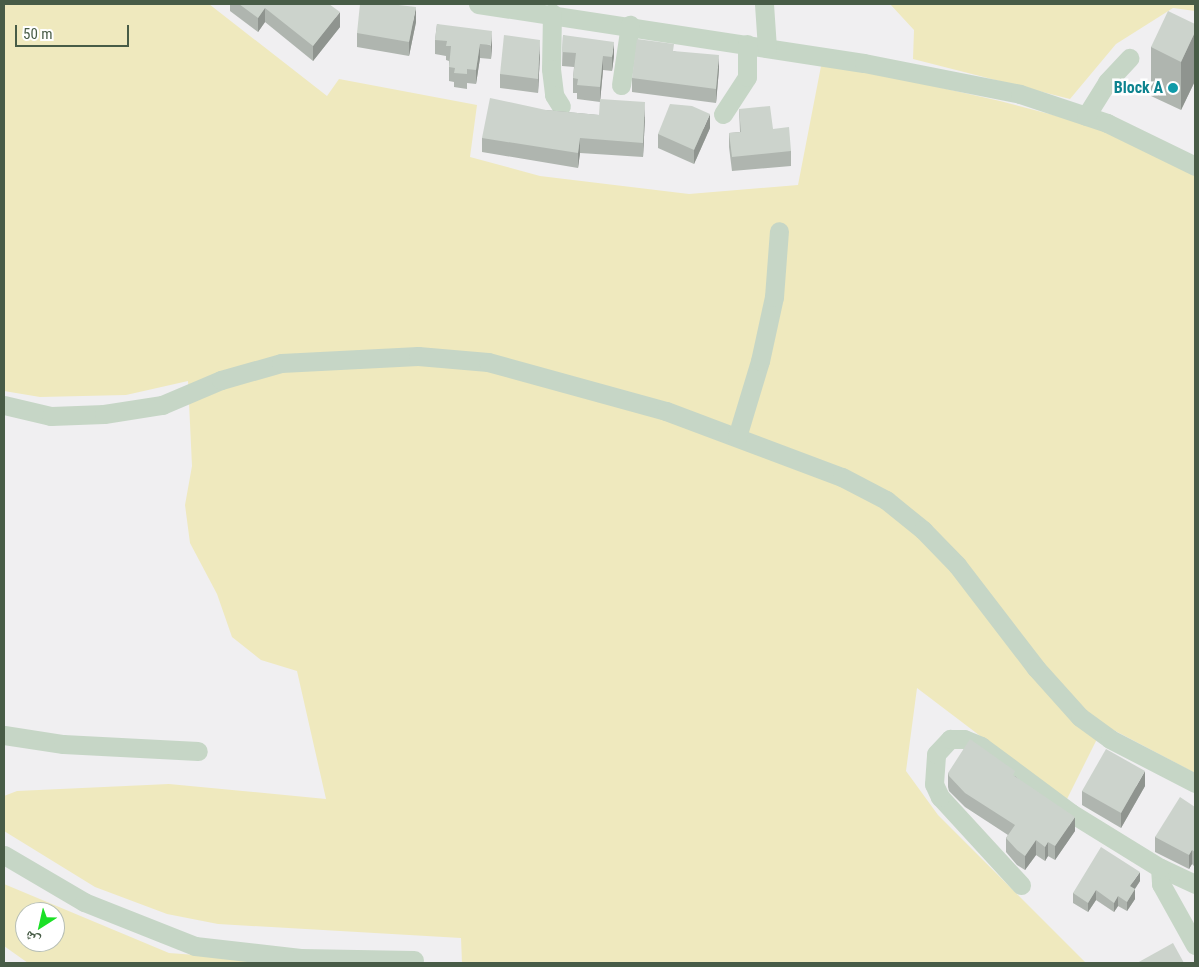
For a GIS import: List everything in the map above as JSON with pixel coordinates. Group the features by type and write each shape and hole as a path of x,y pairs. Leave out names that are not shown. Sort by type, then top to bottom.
{"street":[{"path":"478,4 552,13 747,44 1020,94 1086,116 1195,166"},
{"path":"764,4 767,48"},
{"path":"552,13 551,69 554,95 561,106"},
{"path":"621,85 630,25"},
{"path":"723,114 747,77 747,44"},
{"path":"1086,116 1107,82 1129,58"},
{"path":"737,436 760,361 772,306 780,230"},
{"path":"4,405 51,416 104,414 162,405 221,380 281,364 418,356 488,362 666,411 737,436 842,477 886,500 923,530 957,564 1036,668 1080,718 1110,739 1195,783"},
{"path":"4,735 63,744 198,751"},
{"path":"1022,885 940,796 934,784 936,754 950,739 964,739 981,746 1072,813 1160,868 1195,884"},
{"path":"4,856 84,902 195,946 300,958 414,960"},
{"path":"1160,868 1161,884 1195,945"}],"shaded area":[{"path":"4,4 209,4 327,96 339,79 477,105 470,157 540,176 689,194 798,185 822,61 1000,101 1103,128 1195,175 1195,773 1104,725 1066,801 917,688 906,771 938,815 1086,963 462,963 461,938 218,924 167,914 95,887 4,831 4,796 17,791 169,784 326,799 297,671 261,660 232,637 217,594 190,543 185,505 192,466 188,381 126,395 40,397 4,391"},
{"path":"890,4 1195,4 1195,11 1173,8 1116,44 1070,99 913,59 914,30"},
{"path":"4,884 47,902 15,902 15,952 65,952 65,910 169,953 305,963 28,963 4,946"}],"building":[{"path":"239,4 329,4 340,12 313,46 265,8 258,18"},
{"path":"360,4 390,4 416,7 409,42 357,33"},
{"path":"1168,11 1195,24 1195,32 1181,62 1151,47"},
{"path":"437,24 492,31 491,45 480,44 476,70 467,69 467,74 454,73 455,68 449,67 451,46 446,46 447,41 435,40"},
{"path":"504,35 540,40 538,79 500,74"},
{"path":"563,35 614,42 612,57 603,56 600,87 577,85 578,79 573,78 576,53 562,52"},
{"path":"637,39 674,44 673,51 719,55 716,89 632,78"},
{"path":"490,98 546,110 599,115 600,99 645,102 643,143 580,138 578,153 482,138"},
{"path":"670,104 692,106 710,114 694,150 658,134"},
{"path":"770,106 773,129 789,127 791,151 732,157 729,133 741,132 739,109"},
{"path":"970,739 1015,771 1013,775 1075,817 1055,846 1048,842 1045,847 1036,840 1025,856 1006,838 1015,825 965,793 949,776 948,773"},
{"path":"1106,749 1145,771 1121,813 1082,791"},
{"path":"1180,797 1195,807 1195,852 1192,850 1189,855 1155,837"},
{"path":"1101,847 1140,872 1130,886 1135,889 1127,902 1118,896 1114,903 1096,890 1088,903 1073,893"},
{"path":"1173,943 1184,963 1137,963"}],"place":[{"name":"Block A","path":"1173,88"}]}
